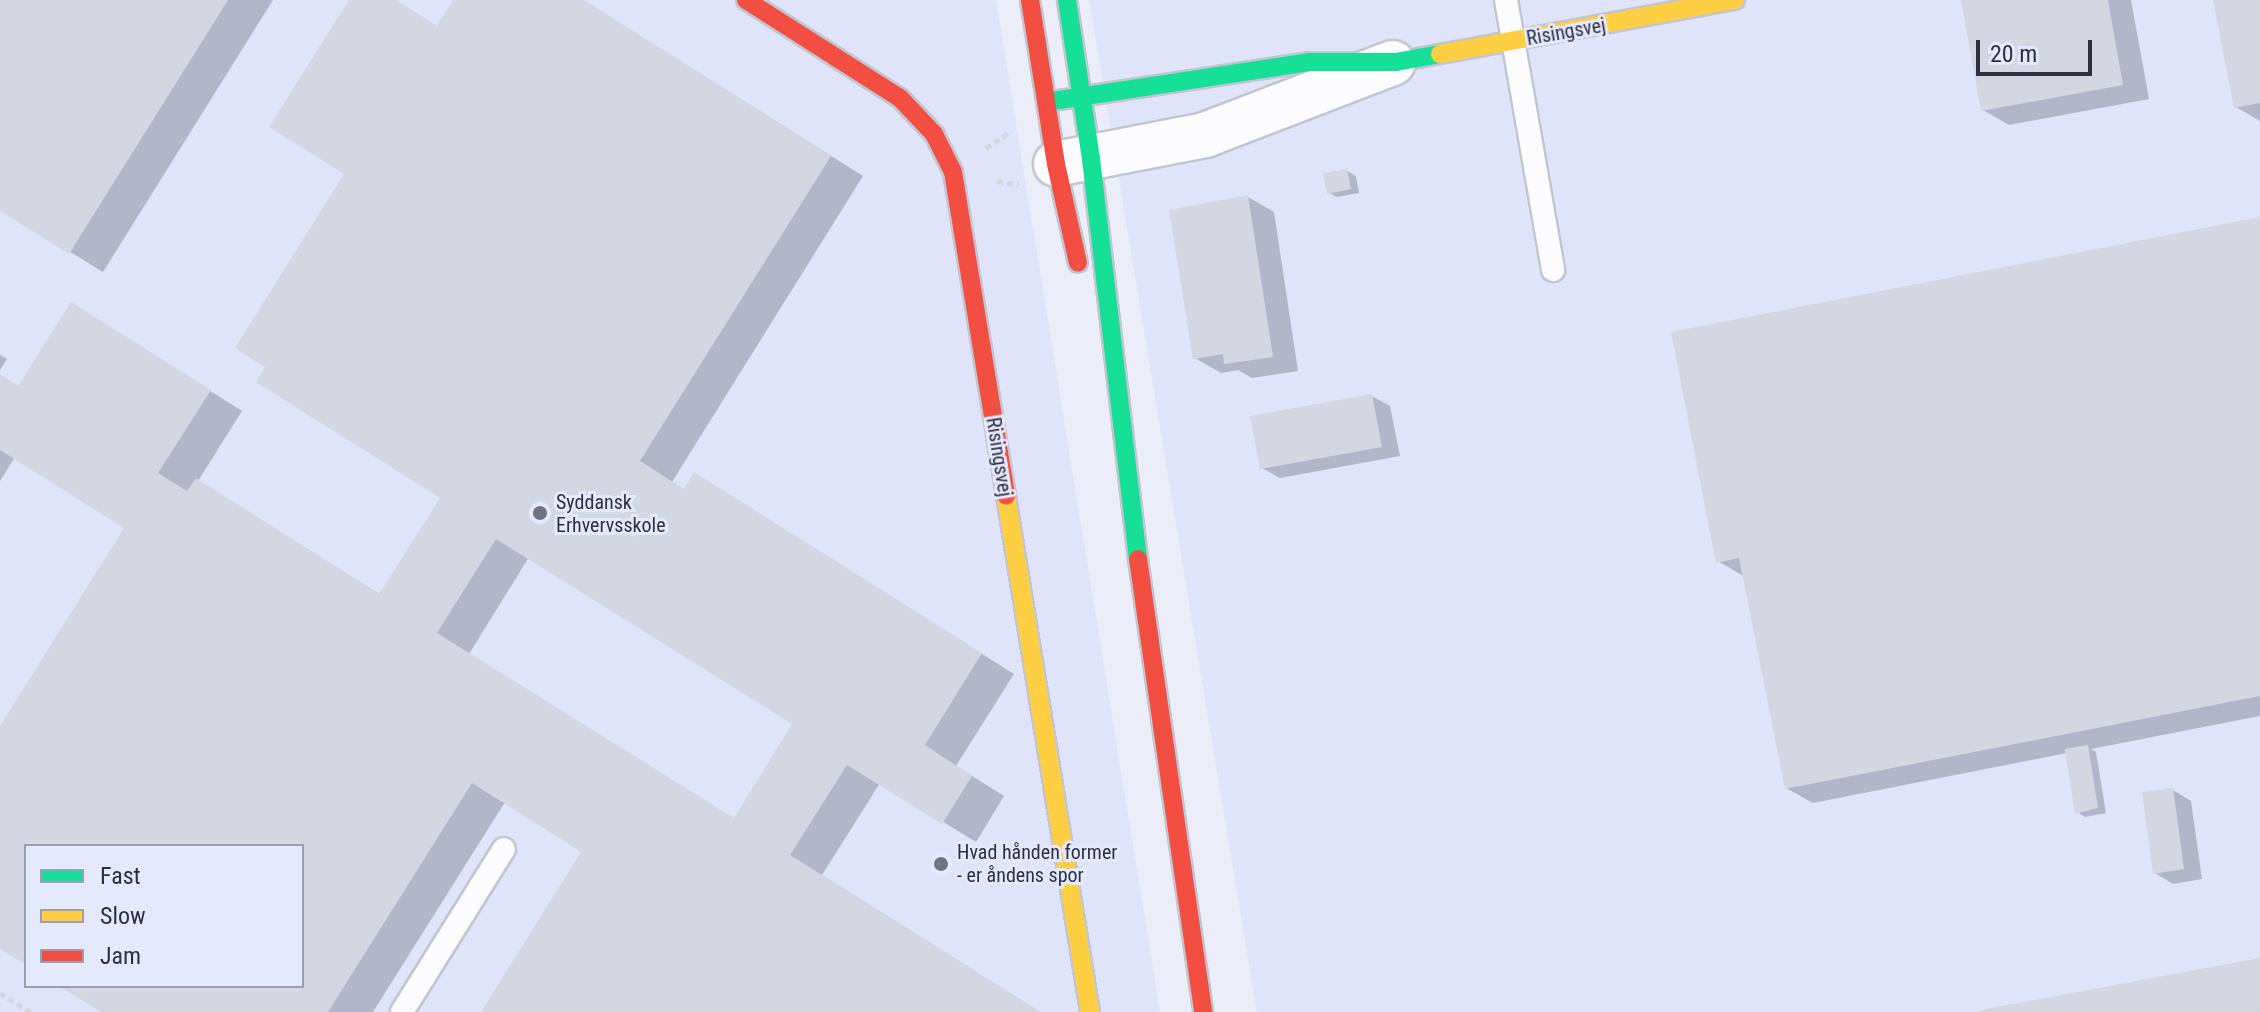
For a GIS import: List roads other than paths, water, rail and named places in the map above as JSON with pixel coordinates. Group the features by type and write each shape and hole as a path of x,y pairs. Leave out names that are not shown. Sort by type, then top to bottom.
{"street":[{"name":"Risingsvej","path":"746,0 900,98 934,134 953,172 1090,1012"},
{"path":"1030,0 1046,102 1074,162 1131,511 1193,924 1203,1012"},
{"path":"1067,0 1082,95 1074,162 1081,277"},
{"name":"Risingsvej","path":"1074,162 1205,135 1396,62 1735,0"},
{"name":"Risingsvej","path":"1046,102 1309,62 1396,62"},
{"path":"1091,324 1131,511"}],"lane":[{"path":"1506,0 1553,270"},
{"path":"402,1012 504,849"}],"place":[{"name":"Syddansk Erhvervsskole","path":"540,513"},
{"name":"Hvad hånden former - er åndens spor","path":"941,864"}]}
